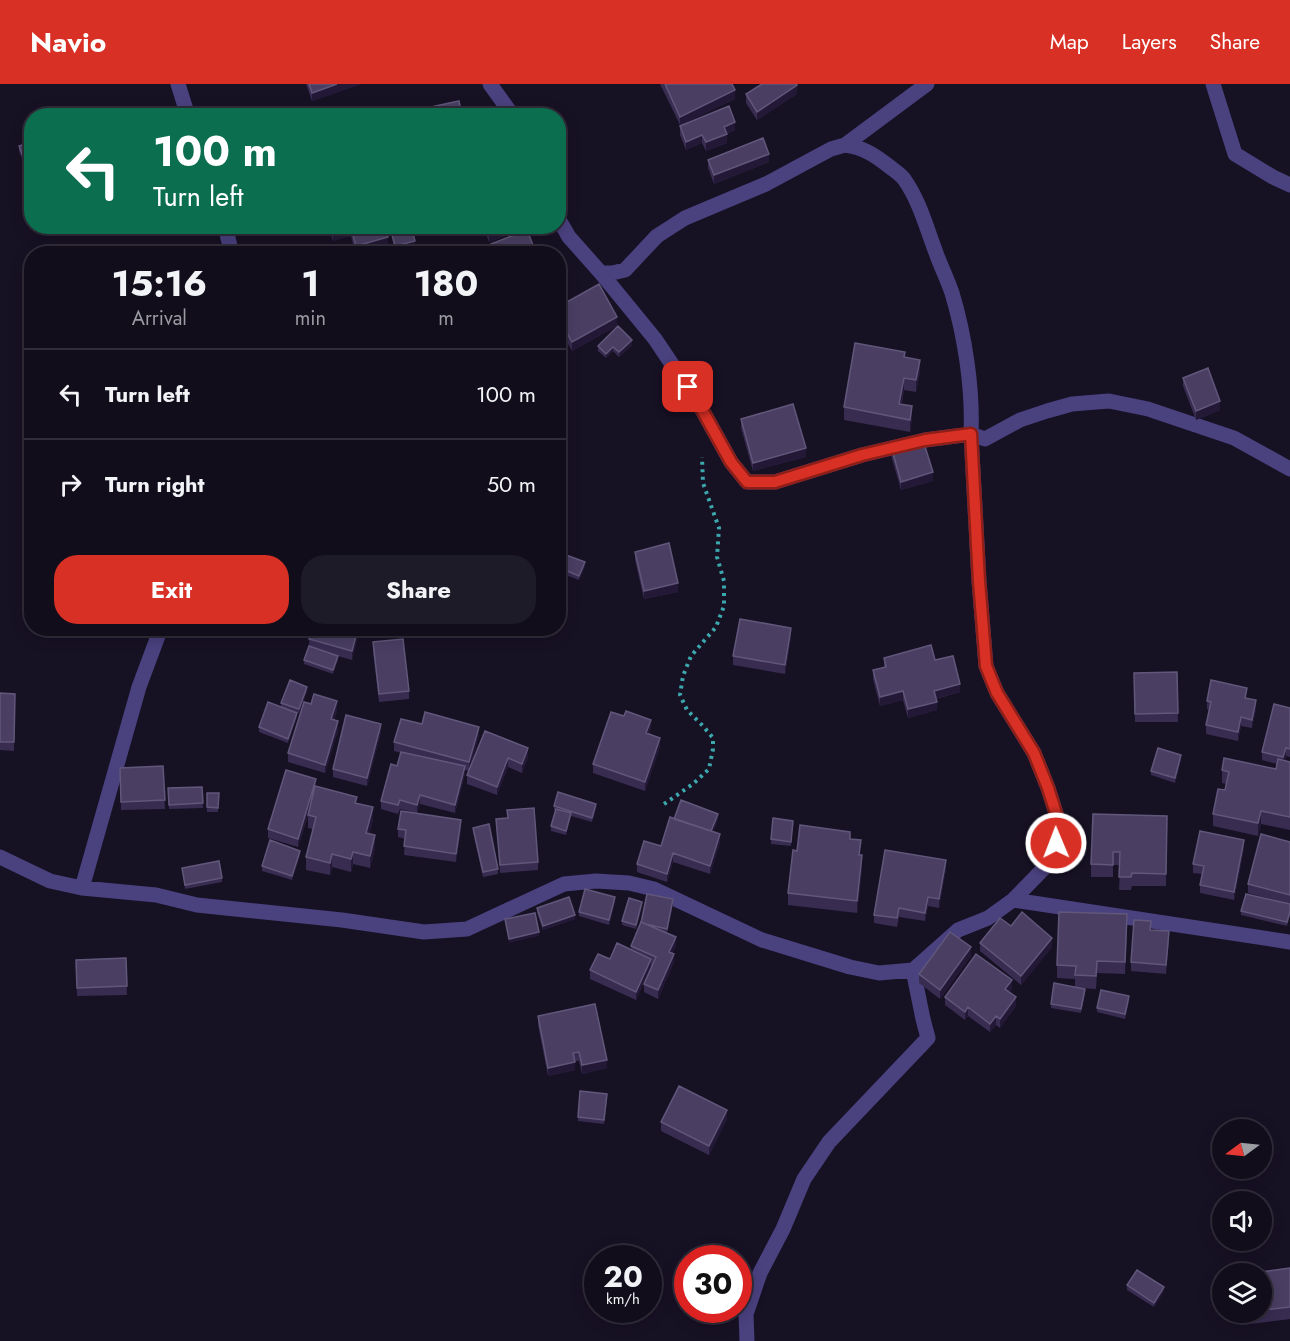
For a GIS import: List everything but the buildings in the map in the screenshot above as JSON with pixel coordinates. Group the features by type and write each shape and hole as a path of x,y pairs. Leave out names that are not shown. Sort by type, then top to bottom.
{"street":[{"path":"178,84 186,108"},
{"path":"490,84 507,108"},
{"path":"601,273 625,270 657,236 685,218 766,184 831,149 845,145 927,84"},
{"path":"1213,84 1235,153 1290,185"},
{"path":"0,857 50,881 82,888 156,896 196,905 342,920 424,932 467,929 564,884 596,881 629,883 654,888 762,940 850,968 879,973 914,970 958,930 988,918 1013,900 1053,859 1060,826 1034,753 997,693 986,666 979,581 972,418 963,336 952,292 920,209 903,177 876,156 845,145"},
{"path":"566,233 655,339 700,406 731,462 747,482 775,482 862,455 925,440 971,434 985,439 1020,420 1047,411 1072,404 1109,401 1148,409 1234,438 1290,469"},
{"path":"82,888 139,687 158,636"},
{"path":"1013,900 1290,942"},
{"path":"747,1341 747,1314 760,1273 783,1229 804,1179 829,1142 928,1038 914,970"}],"path":[{"path":"664,804 710,769 713,749 713,738 687,710 680,695 683,676 691,656 716,627 724,606 724,581 717,558 719,528 703,483 702,450"}],"route":[{"path":"688,387 731,462 747,482 775,482 862,455 925,440 971,434 986,666 997,693 1034,753 1048,788 1060,826 1056,843"}]}
